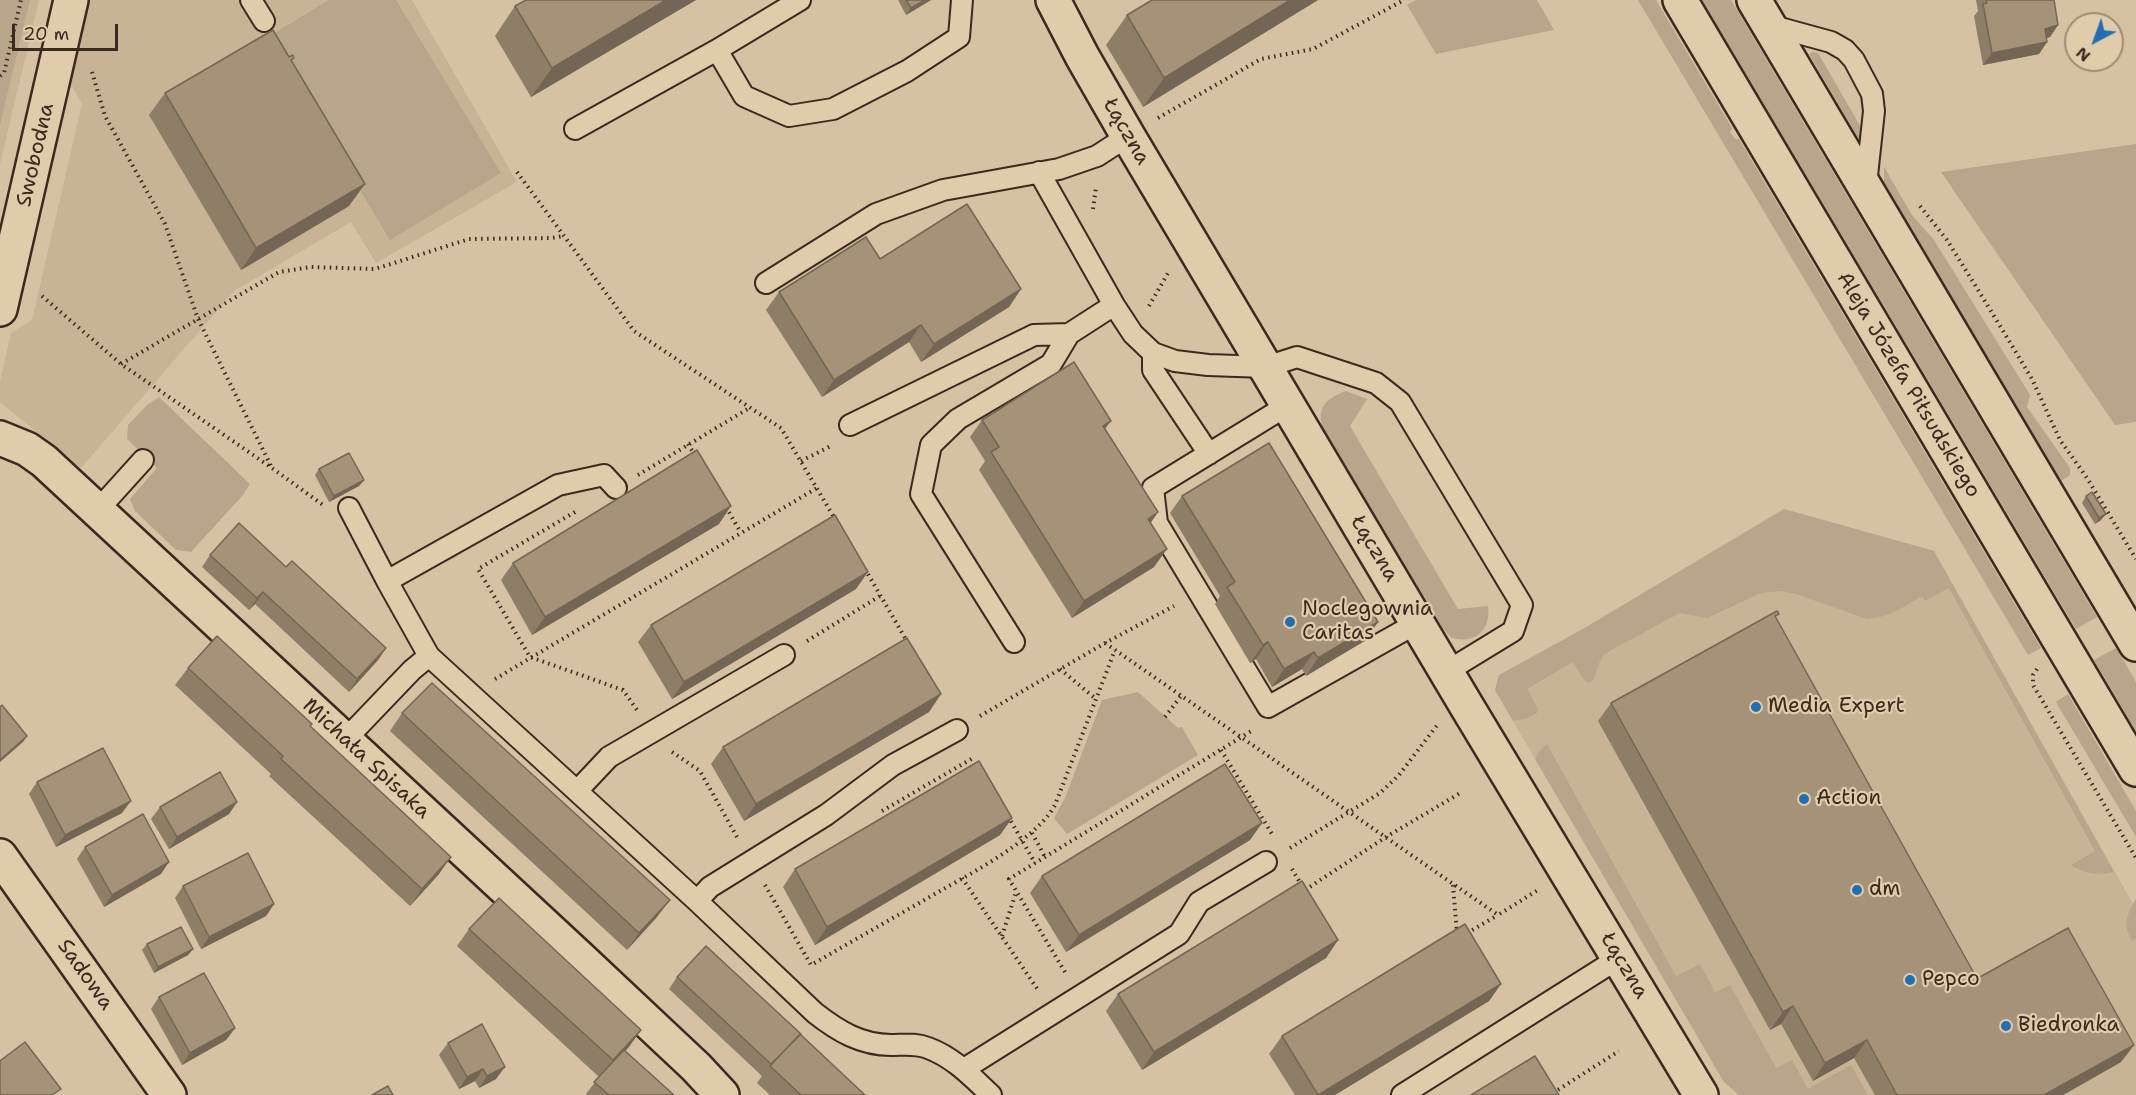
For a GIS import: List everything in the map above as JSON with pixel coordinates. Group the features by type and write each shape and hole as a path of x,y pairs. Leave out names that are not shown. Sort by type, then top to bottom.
{"street":[{"name":"Swobodna","path":"0,309 72,0"},
{"name":"Łączna","path":"1053,0 1082,56 1195,250 1701,1095"},
{"name":"Aleja Józefa Piłsudskiego","path":"1680,0 2136,770"},
{"path":"1762,13 2136,644"},
{"name":"Michała Spisaka","path":"0,438 27,449 37,456 581,959 696,1067 722,1095"},
{"name":"Sadowa","path":"0,856 169,1095"}],"lane":[{"path":"251,0 264,21"},
{"path":"575,129 717,50 800,0"},
{"path":"717,50 744,96 789,116 833,109 907,71 959,37 962,0"},
{"path":"1762,13 1831,42 1845,50 1854,60 1872,94 1874,111 1866,188"},
{"path":"766,283 876,214 944,190 1059,169 1097,156 1128,136"},
{"path":"1039,172 1114,305 1133,334 1153,352 1175,361 1208,365 1266,367 1297,357 1376,383 1400,402 1522,605 1513,631 1446,672"},
{"path":"1014,642 921,494 931,445 958,419 1051,364 1069,334 1114,305"},
{"path":"850,425 1034,335 1069,334"},
{"path":"1153,352 1153,370 1209,454"},
{"path":"1288,405 1153,488 1157,523 1268,707 1417,623"},
{"path":"97,511 143,460"},
{"path":"387,581 558,485 604,475 616,488"},
{"path":"349,508 429,656 832,1027 869,1043 926,1047 948,1057 991,1095"},
{"path":"577,791 609,757 784,655"},
{"path":"345,740 412,670 429,656"},
{"path":"697,901 710,887 826,815 893,765 957,729"},
{"path":"964,1069 1179,934 1199,902 1274,857"},
{"path":"1402,1095 1619,958"}],"path":[{"path":"0,76 4,73 21,0"},
{"path":"1128,136 1261,59 1313,49 1404,0"},
{"path":"90,65 105,116 165,224 198,319 272,468"},
{"path":"1080,243 1086,237 1095,202 1097,156"},
{"path":"517,172 634,331 781,428 840,527"},
{"path":"1915,198 1947,240 1988,306 2032,379 2060,440 2087,478 2136,559"},
{"path":"121,364 279,272 311,267 375,269 469,238 564,236"},
{"path":"1128,326 1141,318 1173,265 1195,250"},
{"path":"42,296 121,364 272,468 364,536"},
{"path":"688,444 700,464"},
{"path":"473,695 502,674 817,488"},
{"path":"724,503 741,533"},
{"path":"863,567 910,648"},
{"path":"979,767 957,729 1105,643 1199,593"},
{"path":"784,655 880,596"},
{"path":"1105,643 1498,915"},
{"path":"1023,841 1055,806 1116,650"},
{"path":"1060,669 1096,699"},
{"path":"2033,685 2136,858"},
{"path":"1165,717 1181,696"},
{"path":"1274,857 1372,800 1390,785 1443,718 1466,705"},
{"path":"1080,996 1009,879 1267,722 1268,707"},
{"path":"1221,750 1274,857 1305,890 1305,901"},
{"path":"1305,890 1386,837 1462,792"},
{"path":"1006,813 1035,863"},
{"path":"1032,833 1045,857"},
{"path":"1454,884 1457,939 1567,872"},
{"path":"962,878 1054,1013"},
{"path":"1002,937 1016,891"},
{"path":"1550,1095 1619,1052"}],"shaded area":[{"path":"0,0 39,0 0,164"},
{"path":"0,0 30,0 0,125"},
{"path":"89,0 412,0 517,182 376,263 351,222 234,291 81,468 0,402 0,381 11,333 32,320 82,104 70,82"},
{"path":"329,0 396,0 501,173 390,240 268,37"},
{"path":"1416,0 1537,0 1554,30 1436,54 1407,5"},
{"path":"1638,0 1656,0 1732,128 1730,132 1735,139 1739,139 2041,648 2028,655"},
{"path":"1702,0 1731,0 2097,617 2076,629"},
{"path":"1818,53 1862,129 1860,141 1809,54"},
{"path":"2136,144 2136,422 2115,425 1941,172"},
{"path":"1884,167 1912,215 1934,240 2030,395 2027,407 2070,468 2070,475 2061,481 1884,182"},
{"path":"1346,391 1367,399 1350,426 1458,609 1488,606 1487,622 1475,637 1452,638 1444,630 1324,433 1321,418 1323,406 1338,394"},
{"path":"159,397 250,484 243,495 191,552 176,550 135,511 130,499 157,468 127,439 128,425 147,405"},
{"path":"1784,509 1934,551 2133,904 2136,899 2136,1095 1739,1095 1724,1082 1495,690 1499,675 1583,629"},
{"path":"1784,509 1934,551 2114,872 2092,873 2071,865 2095,851 1949,588 1925,601 1922,596 1889,614 1867,619 1796,594 1780,591 1761,593 1707,618 1680,613 1604,654 1594,679 1589,683 1584,680 1573,662 1527,689 1538,709 1537,713 1525,719 1513,721 1495,690 1499,675 1583,629"},
{"path":"2116,648 2136,682 2136,731 2094,660"},
{"path":"1138,692 1178,728 1182,727 1198,755 1067,834 1054,818 1065,798 1102,700"},
{"path":"2068,694 2136,811 2136,837 2056,702"},
{"path":"1547,744 1676,976 1700,964 1715,992 1730,985 1776,1068 1792,1060 1808,1089 1851,1065 1868,1095 1739,1095 1724,1082 1535,759 1539,751"},
{"path":"2136,899 2136,938 2132,941 2126,924"}],"building":[{"path":"526,0 666,0 552,68 515,6"},
{"path":"906,0 925,0 911,8"},
{"path":"1152,0 1290,0 1164,78 1127,15"},
{"path":"1986,0 2054,0 2058,25 2045,29 2047,42 1992,53 1983,4 1987,3"},
{"path":"273,30 289,57 293,55 294,58 291,60 365,184 256,248 165,93"},
{"path":"967,204 1021,289 934,344 921,325 834,380 779,292 866,237 880,259"},
{"path":"1074,362 1111,421 1103,426 1158,512 1148,519 1167,549 1084,601 991,452 999,447 982,420"},
{"path":"1269,443 1378,622 1318,658 1314,652 1284,669 1268,642 1263,645 1227,587 1235,582 1182,496"},
{"path":"697,450 731,506 545,617 513,563"},
{"path":"349,453 364,480 334,496 319,469"},
{"path":"2092,492 2106,514 2099,518 2086,496"},
{"path":"835,515 868,572 684,682 651,625"},
{"path":"239,523 286,567 292,561 386,648 357,679 263,592 257,598 210,555"},
{"path":"1777,611 1779,614 1775,616 1975,975 1978,974 1980,977 2068,928 2134,1045 2044,1095 1897,1095 1867,1040 1825,1063 1793,1006 1783,1012 1611,703"},
{"path":"217,636 451,857 422,889 281,759 283,756 188,668"},
{"path":"907,638 941,694 756,804 723,747"},
{"path":"432,683 670,900 639,933 402,713"},
{"path":"2,705 27,736 0,760 0,707"},
{"path":"103,748 131,801 65,835 37,782"},
{"path":"979,761 1012,818 827,927 795,869"},
{"path":"1225,764 1262,823 1079,935 1042,876"},
{"path":"220,772 237,802 177,837 160,807"},
{"path":"143,814 169,862 112,895 85,847"},
{"path":"248,853 274,904 209,937 183,886"},
{"path":"1302,881 1338,940 1154,1052 1118,994"},
{"path":"499,898 641,1030 613,1060 469,929"},
{"path":"1465,924 1501,984 1318,1095 1282,1036"},
{"path":"181,927 193,949 158,967 147,944"},
{"path":"706,946 801,1034 771,1064 677,977"},
{"path":"204,973 235,1028 190,1053 159,997"},
{"path":"482,1024 505,1067 487,1076 483,1069 467,1077 448,1043"},
{"path":"800,1034 865,1095 801,1095 770,1066"},
{"path":"25,1042 61,1089 52,1095 0,1095 0,1061"},
{"path":"624,1050 674,1095 609,1095 594,1082"},
{"path":"1535,1056 1559,1095 1471,1095"},
{"path":"388,1086 393,1095 372,1095"}],"place":[{"name":"Noclegownia Caritas","path":"1290,622"},
{"name":"Media Expert","path":"1756,707"},
{"name":"Action","path":"1804,799"},
{"name":"dm","path":"1857,890"},
{"name":"Pepco","path":"1910,980"},
{"name":"Biedronka","path":"2006,1026"}]}
